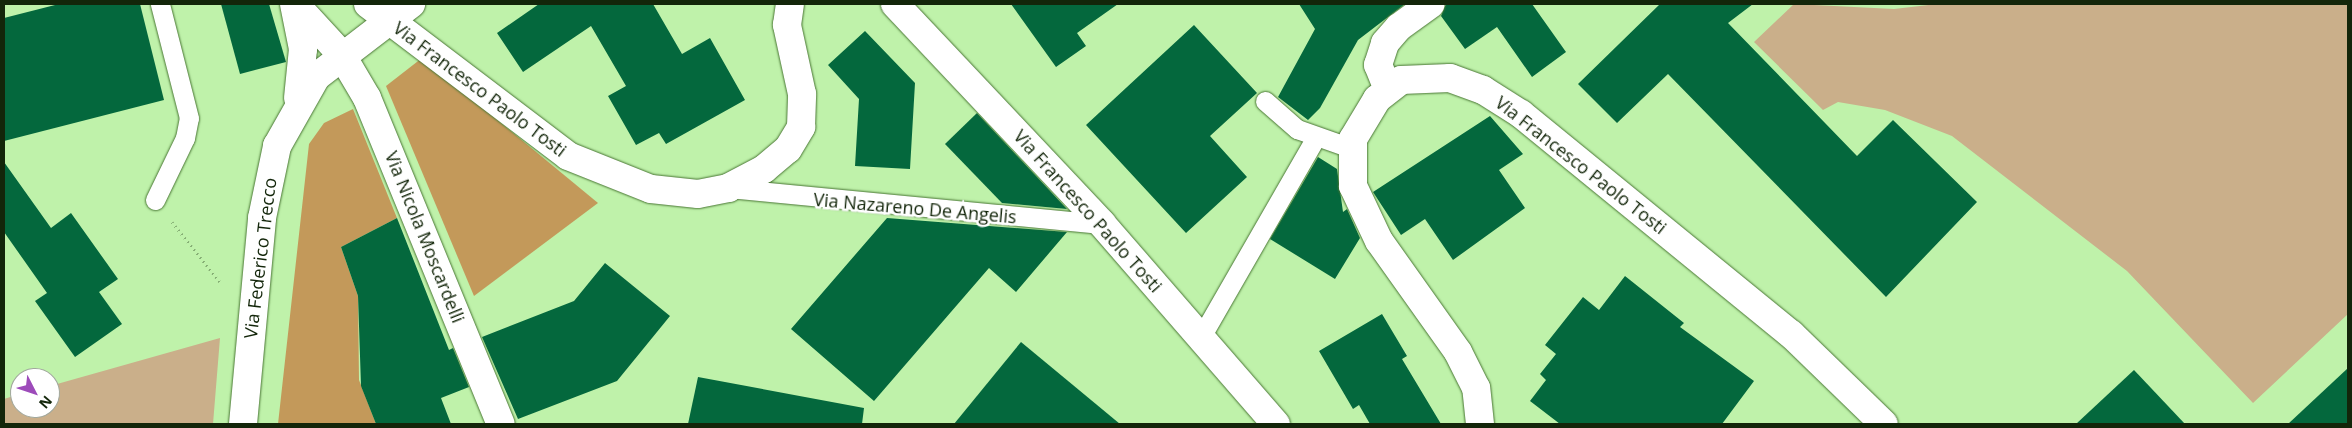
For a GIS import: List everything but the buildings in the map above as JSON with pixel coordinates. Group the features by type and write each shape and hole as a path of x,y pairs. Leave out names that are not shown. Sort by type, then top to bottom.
{"street":[{"path":"295,4 341,54"},
{"path":"295,4 303,62 296,106"},
{"name":"Via Francesco Paolo Tosti","path":"389,9 545,141 588,166 651,189 698,194 728,188 778,159 801,127 802,94 787,25 790,4"},
{"name":"Via Francesco Paolo Tosti","path":"894,4 1102,224 1276,424"},
{"path":"1431,4 1399,27 1385,43 1378,65 1387,87 1369,109 1351,148 1353,186 1367,222 1458,352 1476,388 1480,424"},
{"name":"Via Federico Trecco","path":"243,424 255,289 271,165 296,106 316,77 389,9"},
{"name":"Via Nicola Moscardelli","path":"341,54 368,98 501,424"},
{"name":"Via Francesco Paolo Tosti","path":"1387,87 1416,78 1450,78 1483,90 1521,114 1784,328 1884,424"}],"lane":[{"path":"155,200 185,138 188,118 160,4"},
{"path":"1265,101 1285,121 1316,137 1351,148"},
{"path":"1201,337 1316,137"},
{"name":"Via Nazareno De Angelis","path":"728,188 1102,224"}],"path":[{"path":"155,200 222,286 255,289"}],"shaded area":[{"path":"1794,4 1894,9 1937,4 2348,4 2348,314 2253,403 2127,271 1952,136 1885,110 1838,102 1823,110 1754,42"},
{"path":"422,58 598,203 474,296 386,86"},
{"path":"353,109 397,218 341,247 358,296 359,380 376,424 278,424 309,144 324,123"},
{"path":"220,338 213,424 4,424 4,399 10,397 10,418 60,418 60,383"}]}
